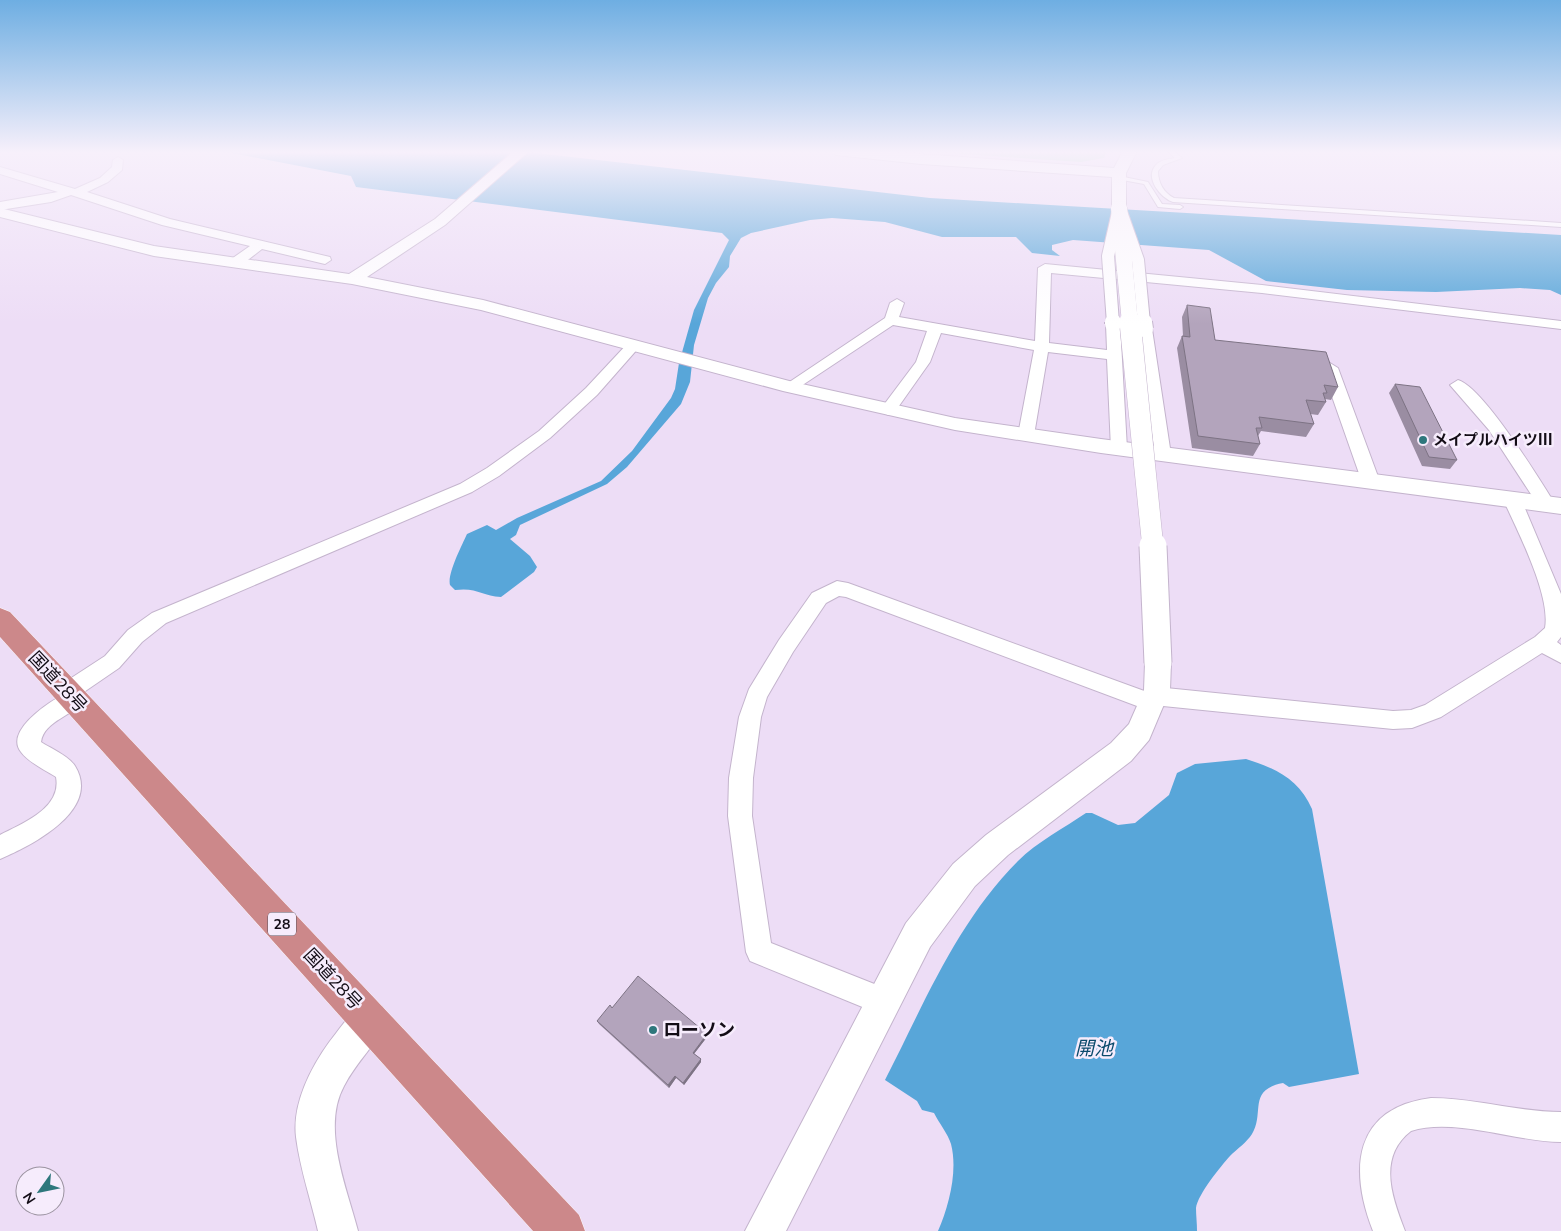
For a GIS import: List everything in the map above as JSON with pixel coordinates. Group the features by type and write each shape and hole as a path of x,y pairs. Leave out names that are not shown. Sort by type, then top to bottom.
{"highway":[{"name":"国道28号","path":"0,619 370,1019 562,1231"}],"street":[{"path":"125,208 166,222 325,260"},
{"path":"352,279 421,236 456,208"},
{"path":"1119,208 1108,256 1119,449"},
{"path":"1119,208 1138,260 1145,329 1163,454"},
{"path":"765,1231 882,1001 918,935 964,875 1017,829 1121,752 1139,732 1154,699 1158,663 1158,628 1152,530 1119,208"},
{"path":"0,212 140,248 352,279 484,305 790,387 888,410 1026,436 1554,505"},
{"path":"235,263 260,245"},
{"path":"1026,436 1042,347 1045,268 1262,289 1561,325"},
{"path":"790,387 891,320 897,303"},
{"path":"891,320 1042,347 1115,355"},
{"path":"888,410 923,362 934,329"},
{"path":"0,847 37,828 59,810 68,796 70,785 66,771 29,746 28,740 31,730 112,662 135,636 159,618 428,506 470,486 558,425 614,369 634,345"},
{"path":"1330,368 1372,482"},
{"path":"1458,385 1471,398 1554,505"},
{"path":"882,1001 844,984 759,952 740,816 741,778 750,717 757,695 786,646 819,598 837,588 848,590 1154,699 1379,719 1412,719 1433,711 1542,643 1558,628 1554,602 1512,499"},
{"path":"1542,643 1561,656"},
{"path":"338,1231 315,1137 314,1121 322,1091 333,1070 345,1049 370,1019"},
{"path":"1389,1231 1378,1200 1372,1175 1376,1154 1384,1138 1401,1120 1418,1114 1450,1112 1545,1127 1561,1127"}],"lane":[{"path":"1203,208 1561,229"},
{"path":"1310,208 1561,224"}],"water":[{"path":"527,208 1108,208 1561,235 1561,295 1550,290 1520,288 1436,292 1347,290 1266,281 1209,250 1073,240 1052,245 1052,250 1060,256 1032,253 1016,237 942,237 885,222 832,218 810,220 751,233 741,238 730,256 729,267 716,283 708,298 694,345 690,382 681,404 627,467 607,484 520,525 516,535 510,539 530,556 537,567 534,572 501,597 463,589 455,590 450,585 451,574 467,534 487,525 496,530 517,518 601,481 632,451 671,398 675,389 679,363 694,310 729,240 722,233"},
{"name":"開池","path":"1246,759 1267,766 1293,782 1307,799 1312,809 1359,1074 1289,1087 1283,1083 1272,1086 1265,1091 1259,1103 1256,1126 1252,1134 1230,1156 1210,1180 1201,1195 1196,1208 1197,1231 938,1231 946,1211 953,1177 951,1144 934,1113 922,1110 917,1101 885,1080 928,993 959,937 996,885 1025,854 1086,813 1092,813 1118,825 1135,823 1169,795 1177,773 1195,764"}],"building":[{"path":"1187,305 1210,308 1215,340 1326,352 1338,387 1324,385 1327,393 1323,393 1326,402 1306,400 1314,424 1259,417 1262,428 1256,428 1260,444 1198,436 1182,336 1190,337"},
{"path":"1395,384 1420,387 1457,460 1429,457"},
{"name":"ローソン","path":"638,976 707,1034 693,1053 701,1059 683,1083 675,1076 668,1085 597,1021 610,1005 612,1008"}],"place":[{"name":"メイプルハイツⅢ","path":"1423,440"},
{"name":"ローソン","path":"653,1030"}]}
